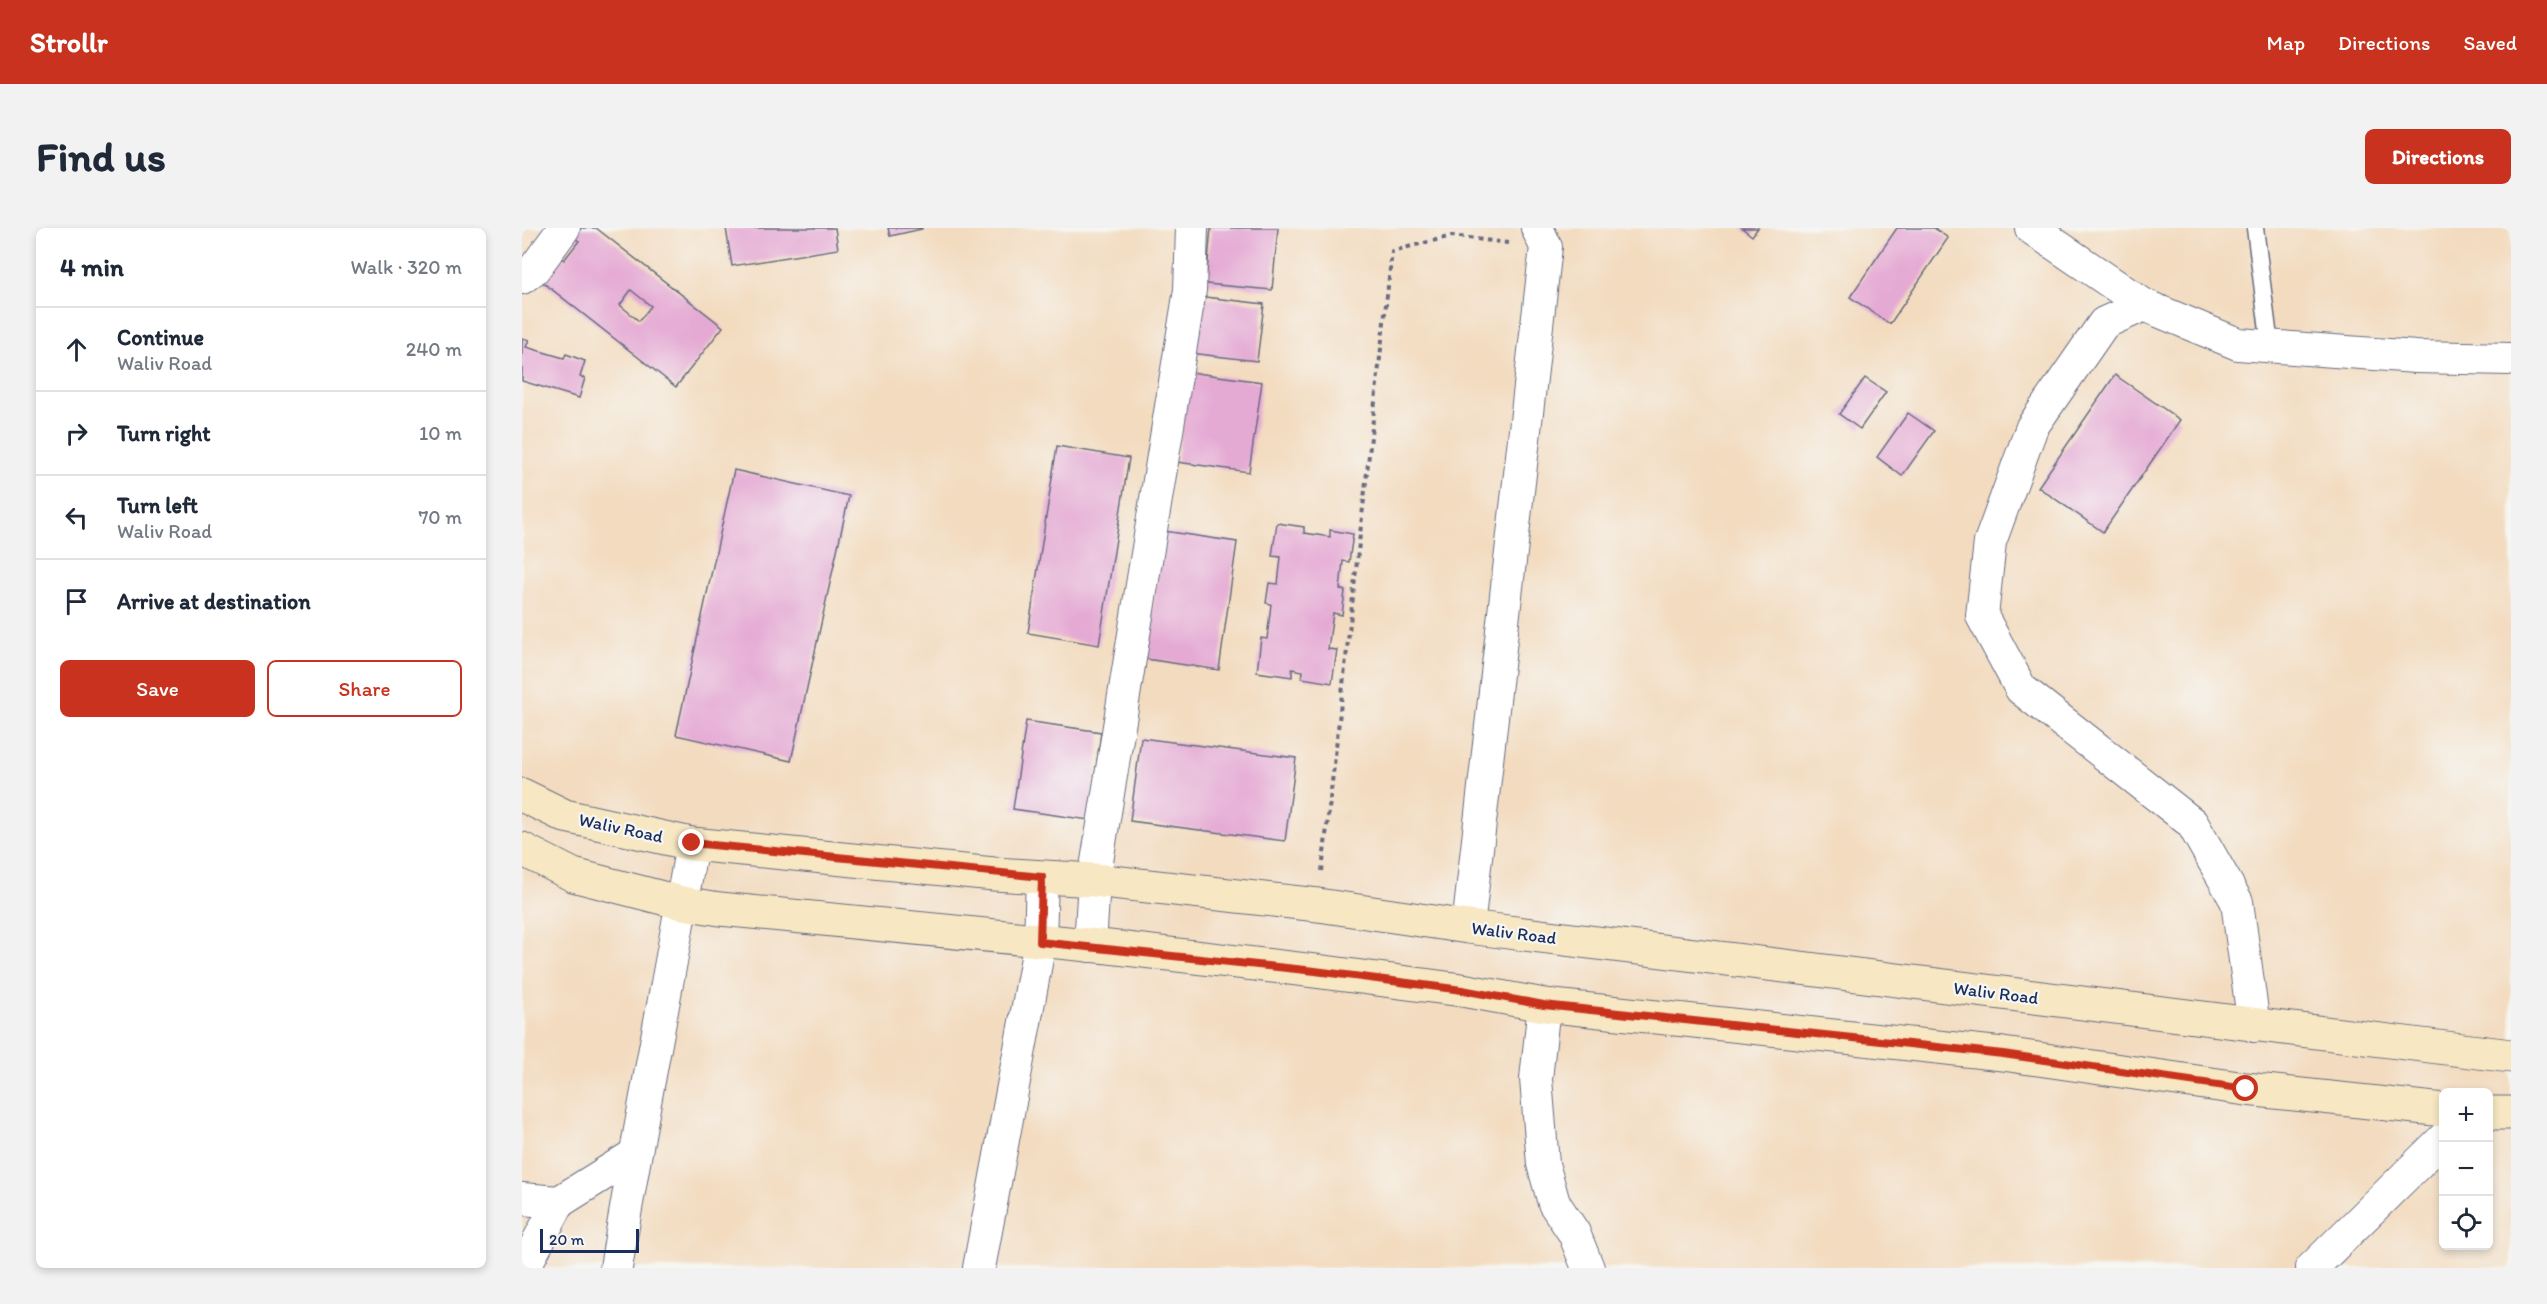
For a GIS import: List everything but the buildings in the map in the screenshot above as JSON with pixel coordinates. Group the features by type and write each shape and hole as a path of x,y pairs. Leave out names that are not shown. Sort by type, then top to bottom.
{"main road":[{"name":"Waliv Road","path":"522,795 565,816 692,843 1094,880 1318,905 1468,927 2511,1056"},
{"path":"522,849 573,876 682,903 720,909 1090,946 1462,990 1544,1005 2003,1054 2246,1089 2439,1109"},
{"path":"2493,1113 2511,1113"}],"street":[{"path":"522,278 534,269 564,228"},
{"path":"1090,946 1094,880 1190,290 1192,228"},
{"path":"2031,228 2144,304 2238,344 2416,357 2511,359"},
{"path":"1468,927 1541,237"},
{"path":"2144,304 2104,323 2032,427 1990,542 1982,616 2021,689 2192,823 2237,902 2254,1026"},
{"path":"616,1268 634,1155 692,843"},
{"path":"979,1268 1040,942 1042,877"},
{"path":"1544,1005 1536,1079 1543,1164 1554,1203 1574,1233 1588,1268"},
{"path":"2312,1268 2440,1142"},
{"path":"524,1268 559,1202 634,1155"},
{"path":"522,1199 559,1202"}],"lane":[{"path":"2255,228 2270,346"}],"path":[{"path":"1318,905 1392,251 1452,236 1541,237"}],"route":[{"path":"692,843 1042,877 1040,942 1109,947 1315,971 1462,990 1544,1005 2003,1054 2246,1089"}]}
